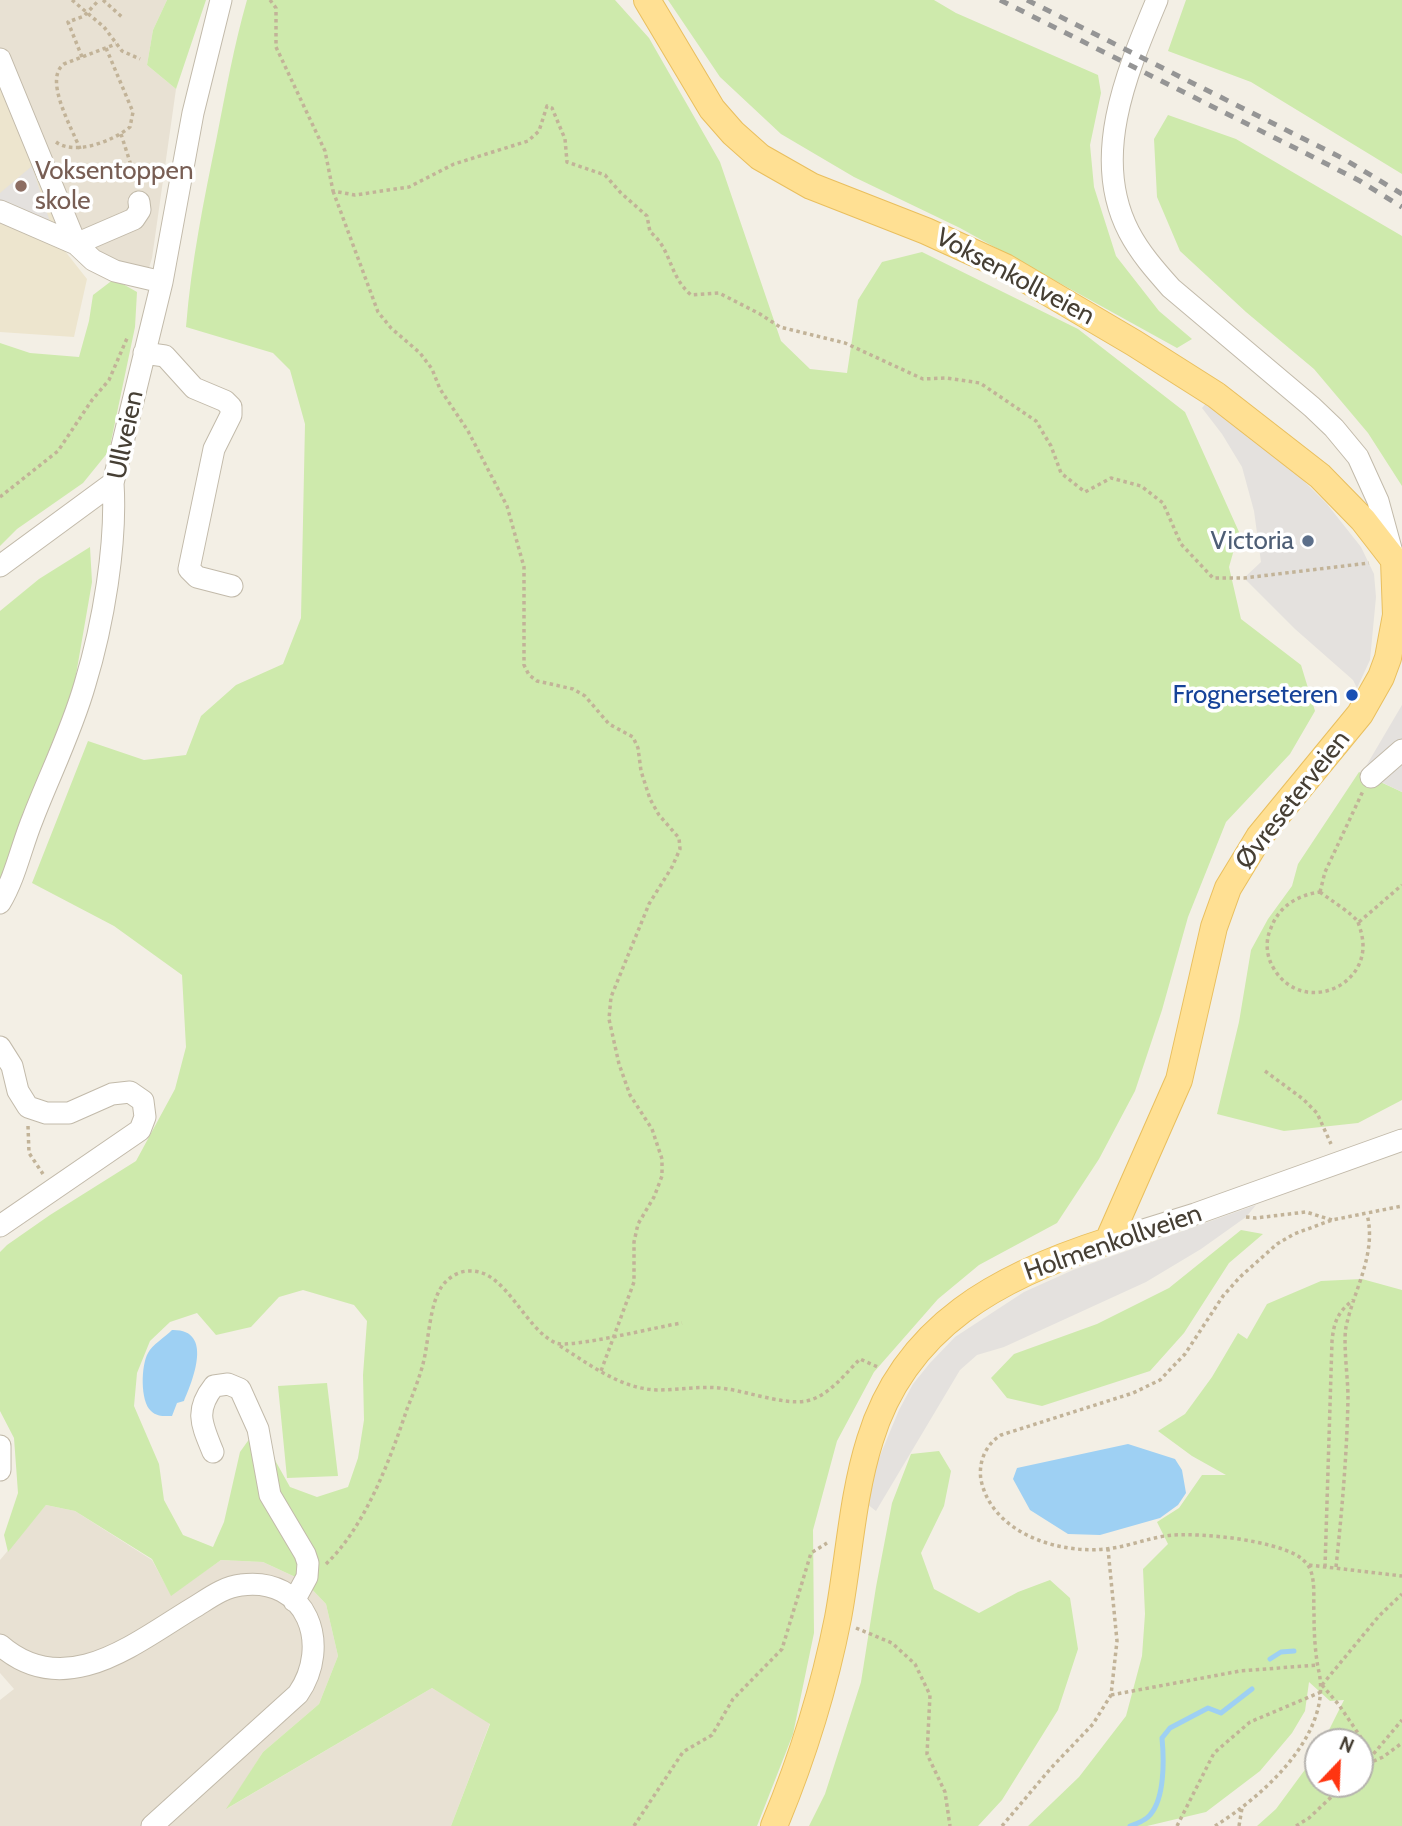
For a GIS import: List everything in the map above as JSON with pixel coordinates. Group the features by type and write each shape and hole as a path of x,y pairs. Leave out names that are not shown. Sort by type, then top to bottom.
{"main road":[{"name":"Voksenkollveien","path":"647,0 712,109 733,133 760,157 811,186 900,220 1034,282 1216,395 1320,476 1363,520 1398,567"},
{"name":"Øvreseterveien","path":"1108,1241 1179,1080 1214,927 1228,888 1259,837 1360,714 1381,677 1388,658 1396,615 1398,567"},
{"name":"Holmenkollveien","path":"774,1826 818,1703 838,1620 858,1491 870,1440 887,1395 898,1376 928,1339 967,1306 989,1291 1047,1262 1108,1241"}],"street":[{"name":"Ullveien","path":"0,903 11,883 30,826 85,685 105,591 114,507 113,483 162,282 193,113 221,0"},
{"name":"Øvreseterveien","path":"1157,0 1128,75 1115,124 1113,179 1128,231 1151,267 1171,288 1312,407 1358,457 1378,501 1398,567"},
{"path":"0,59 76,244"},
{"path":"76,244 135,219 140,211 139,196"},
{"path":"0,211 76,244 93,260 115,271 162,282"},
{"path":"144,353 165,356 194,388 225,401 232,407 231,415 214,449 189,569 193,575 232,586"},
{"path":"0,566 113,483"},
{"path":"1371,777 1402,750"},
{"path":"0,1047 12,1066 18,1091 27,1107 46,1113 69,1113 112,1094 130,1092 143,1101 145,1117 140,1130 0,1226"},
{"name":"Holmenkollveien","path":"1108,1241 1229,1202 1402,1140"},
{"path":"213,1452 201,1421 204,1398 214,1386 228,1384 240,1389 258,1429 270,1495 305,1554 308,1571 294,1601"},
{"path":"0,1446 0,1470"},
{"path":"0,1645 23,1661 41,1667 61,1669 85,1666 105,1661 228,1587 242,1584 270,1587 283,1592 294,1601 309,1620 313,1631 314,1658 305,1684 289,1704 152,1826"}],"path":[{"path":"72,0 104,27 122,51 141,59"},
{"path":"82,57 68,22 87,13 101,0 122,17"},
{"path":"270,0 276,8 276,47 325,151 333,191 378,312 391,328 419,352 432,369 440,389 468,431 507,506 524,567 524,665 529,675 537,681 573,689 585,696 609,724 633,737 650,799 659,815 679,838 680,849 649,904 611,997 609,1020 619,1064 630,1095 652,1129 662,1159 662,1176 654,1197 638,1224 634,1242 634,1282 601,1371"},
{"path":"80,149 55,82 61,66 116,44"},
{"path":"51,136 64,147 80,149 121,134 130,127 133,112 106,48"},
{"path":"333,191 355,195 409,187 454,164 528,141 539,131 547,106 552,108 565,139 567,162 605,174 621,193 647,216 650,232 660,240 679,285 691,295 719,293 780,327 845,344 923,379 946,378 980,383 1036,421 1051,446 1062,473 1085,492 1111,478 1141,486 1163,503 1181,544 1213,578 1398,567"},
{"path":"121,134 139,196"},
{"path":"61,153 64,147"},
{"path":"0,496 58,451 92,400 109,380 127,336 150,330"},
{"path":"1320,892 1330,860 1371,777"},
{"path":"1359,922 1402,885"},
{"path":"1320,892 1359,922 1363,957 1348,979 1317,992 1298,992 1286,985 1271,965 1268,955 1271,927 1281,910 1290,902 1320,892"},
{"path":"1265,1071 1317,1113 1338,1162"},
{"path":"27,1107 30,1153 43,1175 45,1195"},
{"path":"1229,1202 1246,1217 1306,1212 1332,1220"},
{"path":"1402,1206 1332,1220 1294,1234 1277,1244 1223,1296 1185,1354 1160,1380 1133,1393 1001,1435 988,1446 981,1471 986,1498 1008,1522 1033,1538 1082,1550 1108,1549 1173,1535 1214,1534 1274,1547 1298,1556 1309,1565 1402,1576"},
{"path":"1336,1567 1347,1423 1346,1330 1370,1249 1367,1214"},
{"path":"308,1571 322,1568 348,1539 389,1462 423,1365 436,1300 442,1286 455,1274 470,1270 485,1274 500,1284 538,1332 601,1371 631,1385 655,1390 725,1388 772,1398 806,1401 832,1388 860,1359 898,1376"},
{"path":"1325,1567 1332,1340 1335,1320 1342,1308 1355,1298"},
{"path":"559,1345 682,1323"},
{"path":"634,1826 683,1752 712,1735 733,1699 782,1649 811,1553 829,1542 850,1547"},
{"path":"1002,1826 1093,1724 1111,1695 1117,1641 1108,1549"},
{"path":"1215,1826 1242,1808 1282,1771 1300,1748 1318,1714 1322,1685 1318,1665 1313,1582 1309,1565"},
{"path":"1322,1685 1379,1616 1402,1594"},
{"path":"851,1626 892,1643 915,1664 930,1695 927,1754 945,1792 950,1826"},
{"path":"1111,1695 1240,1671 1318,1665"},
{"path":"1322,1685 1355,1728"},
{"path":"1177,1826 1214,1752 1250,1722 1321,1692"},
{"path":"1374,1754 1402,1720"},
{"path":"1374,1761 1402,1743"},
{"path":"1296,1826 1330,1798"},
{"path":"1239,1826 1242,1808"}],"shaded area":[{"path":"0,0 167,0 153,30 147,65 176,89 149,268 137,268 62,243 0,73"},
{"name":"Voksentoppen skole","path":"0,73 32,155 62,243 0,217"},
{"path":"32,166 51,225 0,203 0,193"},
{"path":"0,220 61,246 87,279 74,337 0,332"},
{"name":"Victoria","path":"1208,401 1297,474 1327,504 1361,547 1374,574 1376,597 1370,660 1357,688 1353,680 1295,629 1244,578 1261,562 1254,511 1242,467 1202,408"},
{"path":"1402,705 1402,792 1362,773"},
{"path":"1256,1205 1246,1217 1201,1249 1146,1282 1004,1347 977,1355 960,1370 876,1511 867,1504 874,1470 899,1410 913,1384 955,1337 1024,1292 1073,1270"},
{"path":"46,1505 75,1511 152,1560 171,1595 221,1560 263,1562 304,1581 326,1604 338,1656 319,1704 263,1752 228,1808 432,1688 490,1723 451,1826 0,1826 0,1700 14,1689 0,1673 0,1560"}],"green space":[{"path":"167,0 206,0 176,89 147,65 153,30"},
{"path":"247,0 615,0 649,38 720,162 781,341 810,369 847,373 858,300 882,262 922,252 1078,329 1185,412 1239,532 1229,567 1241,619 1301,665 1315,711 1290,754 1226,822 1188,917 1162,1010 1135,1091 1099,1159 1057,1223 979,1265 938,1299 874,1372 837,1441 813,1530 814,1633 793,1734 757,1826 451,1826 490,1724 432,1688 226,1809 263,1752 319,1704 338,1656 326,1604 304,1581 263,1562 221,1560 171,1596 152,1559 75,1511 46,1505 8,1552 4,1535 18,1493 14,1438 0,1411 0,1252 50,1215 136,1161 175,1089 186,1047 182,975 114,926 32,883 88,741 144,760 186,755 201,716 236,685 283,664 301,618 305,424 290,370 273,353 186,327 203,207","holes":["303,1290 354,1305 367,1321 363,1375 364,1420 358,1458 348,1487 317,1497 290,1487 266,1436 250,1438 240,1452 224,1522 213,1547 183,1535 164,1500 159,1464 134,1406 137,1373 150,1341 170,1322 197,1313 216,1335 251,1327 279,1297"]},
{"path":"668,0 934,0 956,13 1098,75 1101,93 1090,145 1094,187 1116,256 1159,311 1192,339 1177,348 960,228 854,177 781,134 720,77"},
{"path":"1186,0 1402,0 1402,174 1251,82 1168,51"},
{"path":"1168,115 1236,139 1402,236 1402,486 1368,433 1314,369 1246,312 1180,251 1157,197 1154,139"},
{"path":"114,279 137,292 135,327 109,451 83,483 17,529 0,546 0,343 30,353 79,357 93,295"},
{"path":"90,547 92,582 73,692 33,790 0,887 0,611 39,579"},
{"path":"1359,772 1402,792 1402,1100 1358,1123 1284,1131 1217,1114 1239,1022 1251,950 1268,919 1292,886 1298,864"},
{"path":"1241,1230 1263,1234 1229,1263 1184,1333 1150,1371 1042,1406 1007,1398 991,1378 1014,1354 1097,1324 1169,1288"},
{"path":"1362,1279 1402,1290 1402,1826 1257,1826 1276,1809 1304,1771 1304,1798 1374,1798 1374,1728 1330,1728 1344,1700 1330,1701 1309,1682 1305,1711 1292,1733 1260,1771 1206,1812 1147,1826 1028,1826 1079,1777 1126,1716 1142,1656 1145,1614 1143,1569 1168,1544 1157,1522 1179,1508 1202,1475 1226,1475 1192,1456 1158,1431 1185,1414 1212,1377 1238,1333 1247,1339 1267,1304 1321,1281"},
{"path":"327,1383 338,1476 287,1478 278,1386"},
{"path":"939,1451 951,1471 944,1506 921,1553 934,1589 979,1613 1018,1592 1050,1580 1070,1598 1078,1649 1058,1710 1002,1800 978,1826 809,1826 825,1794 861,1682 892,1503 911,1454"}],"water":[{"path":"172,1330 185,1332 193,1338 197,1346 197,1357 184,1401 177,1403 172,1416 161,1416 147,1406 143,1383 144,1366 150,1350"},
{"path":"1128,1444 1175,1459 1182,1470 1186,1493 1178,1505 1160,1518 1100,1535 1068,1534 1030,1510 1013,1479 1017,1468"}],"waterway":[{"path":"1270,1659 1281,1652 1294,1651"},
{"path":"1130,1826 1146,1819 1155,1808 1161,1789 1162,1738 1170,1728 1208,1708 1221,1713 1252,1689"}],"railway":[{"path":"1000,0 1360,181 1402,207"},
{"path":"1027,0 1344,159 1402,194"}],"place":[{"name":"Voksentoppen skole","path":"21,186"},
{"name":"Victoria","path":"1308,541"},
{"name":"Frognerseteren","path":"1352,695"}]}
